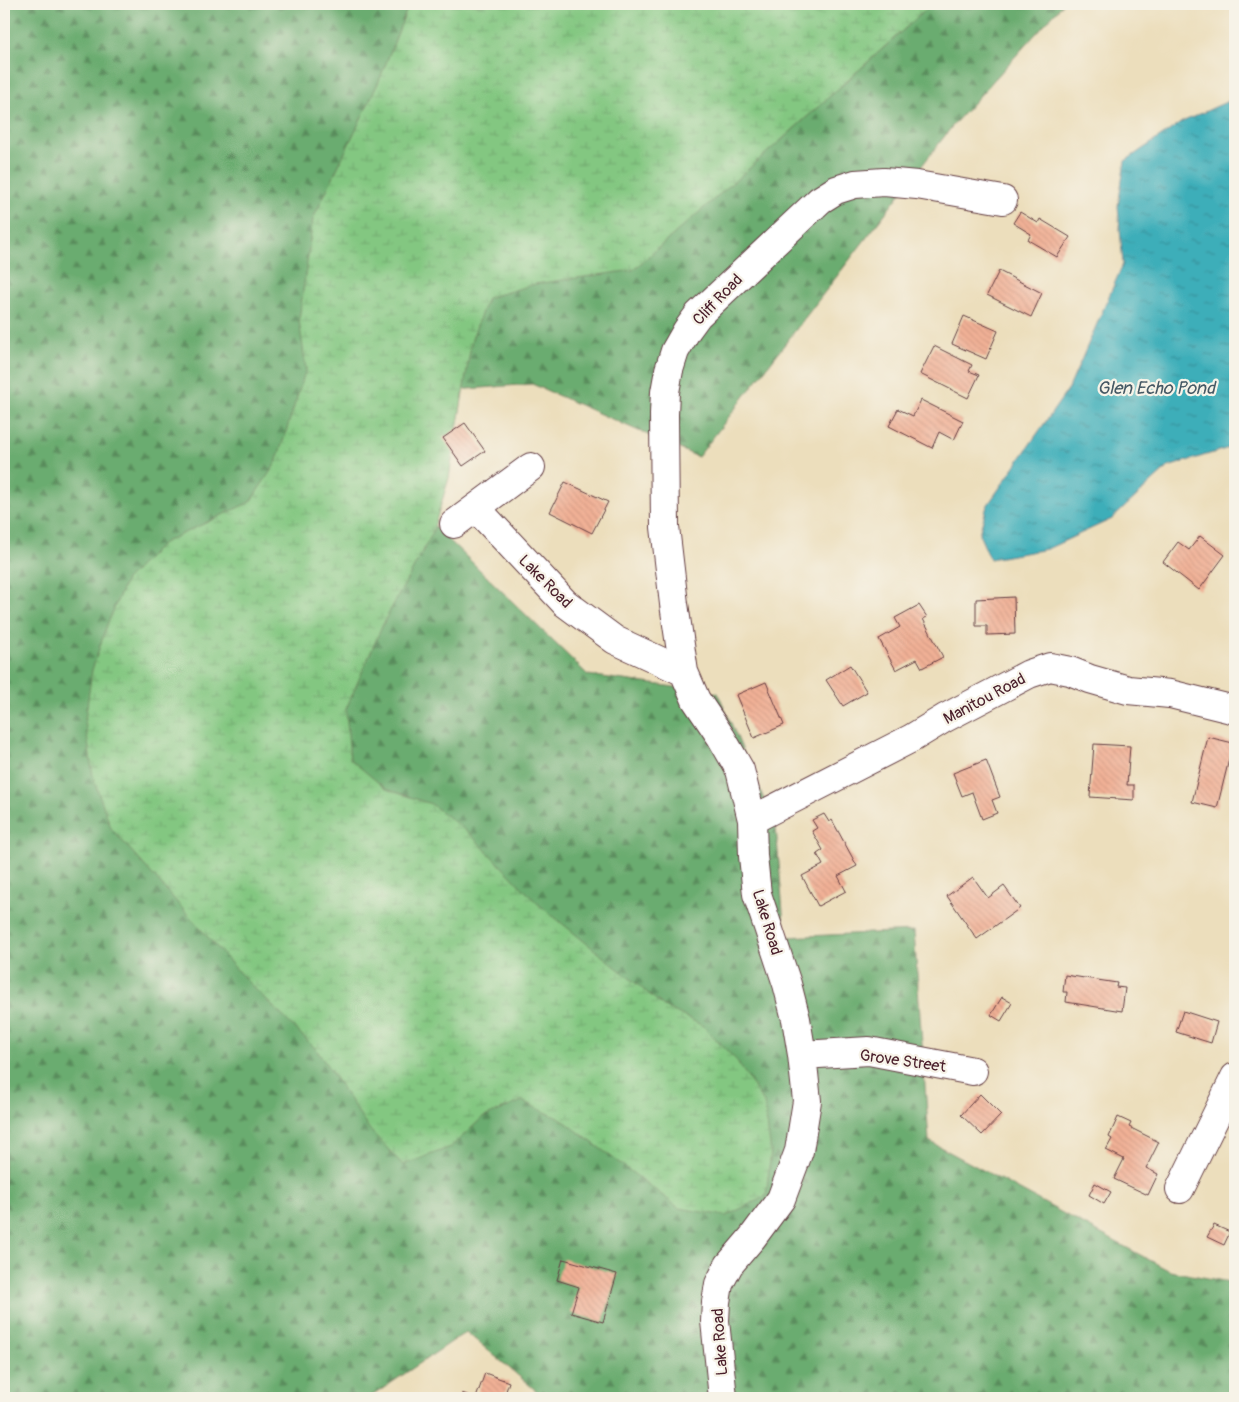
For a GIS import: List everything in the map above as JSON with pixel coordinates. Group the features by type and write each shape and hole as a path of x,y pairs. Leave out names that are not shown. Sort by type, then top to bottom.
{"street":[{"name":"Cliff Road","path":"684,672 665,527 664,414 669,370 675,351 687,330 711,302 820,200 836,190 855,184 884,182 917,185 1003,200"},
{"path":"454,524 531,467"},
{"name":"Lake Road","path":"476,508 565,603 616,640 684,672 696,700 740,770 752,820 757,894 787,984 796,1019 807,1101 799,1151 781,1199 729,1265 719,1284 715,1321 723,1398"},
{"name":"Manitou Road","path":"752,820 912,738 945,718 1029,674 1050,667 1070,671 1128,690 1170,694 1235,710"},
{"name":"Grove Street","path":"802,1054 869,1051 973,1071"},
{"path":"1180,1189 1235,1077"}],"green space":[{"path":"4,4 432,4 778,143 932,4 1063,4 954,124 698,457 532,384 419,393 411,503 588,675 718,693 776,827 785,937 914,931 929,1141 1170,1271 1235,1283 1235,1398 545,1398 466,1332 369,1398 4,1398"},
{"path":"409,4 932,4 633,270 535,284 487,298 472,339 449,478 432,534 384,622 346,709 350,759 386,789 431,804 470,834 537,903 665,1007 703,1026 737,1061 764,1103 771,1152 766,1196 726,1216 679,1208 564,1121 522,1101 482,1118 451,1147 403,1165 370,1130 316,1049 246,980 111,828 93,777 85,721 92,670 107,625 126,580 163,543 250,502 276,463 306,369 299,320 313,219 379,81"}],"water":[{"name":"Glen Echo Pond","path":"1235,98 1235,446 1168,467 1112,519 1047,549 990,559 979,534 987,506 1069,388 1123,264 1118,206 1125,161 1182,122"}],"building":[{"path":"1020,212 1038,223 1040,219 1070,237 1057,257 1028,240 1031,234 1013,223"},
{"path":"999,271 1042,293 1031,317 987,295"},
{"path":"964,316 998,331 986,359 952,344"},
{"path":"934,346 972,365 969,371 979,375 968,398 920,374"},
{"path":"921,400 963,421 954,440 939,432 932,448 889,426 898,409 913,416"},
{"path":"465,423 485,451 463,466 443,438"},
{"path":"565,482 608,502 592,533 550,512"},
{"path":"1200,536 1225,555 1199,590 1163,562 1178,542 1189,550"},
{"path":"1014,597 1015,634 987,635 987,626 976,626 976,599"},
{"path":"919,605 927,617 923,619 943,657 922,668 917,659 896,670 879,639 900,627 895,618"},
{"path":"850,665 867,692 843,706 826,680"},
{"path":"766,682 784,725 754,738 736,695"},
{"path":"1208,737 1233,743 1217,808 1192,802"},
{"path":"1094,744 1130,746 1127,785 1134,785 1134,800 1090,797"},
{"path":"986,760 1000,797 992,800 997,813 982,819 972,792 962,796 953,773"},
{"path":"824,814 829,822 832,820 857,866 838,876 846,891 818,906 802,876 823,865 817,854 823,850 812,831 817,828 812,820"},
{"path":"973,877 988,898 1004,886 1020,908 977,939 947,896"},
{"path":"1065,975 1117,983 1116,987 1125,988 1122,1011 1066,1002 1067,992 1063,992"},
{"path":"1002,997 1012,1003 1001,1021 991,1015"},
{"path":"1183,1011 1217,1022 1211,1043 1176,1032"},
{"path":"980,1094 1001,1115 982,1135 961,1115"},
{"path":"1118,1117 1131,1123 1129,1127 1159,1142 1146,1168 1158,1174 1148,1195 1114,1179 1124,1159 1106,1150 1112,1139 1109,1137"},
{"path":"1095,1183 1111,1192 1104,1204 1089,1195"},
{"path":"1214,1225 1230,1232 1224,1245 1207,1237"},
{"path":"563,1259 617,1274 603,1322 571,1313 579,1287 557,1280"},
{"path":"485,1373 509,1382 504,1397 507,1398 476,1398"},
{"path":"462,1393 475,1398 460,1398"}]}
